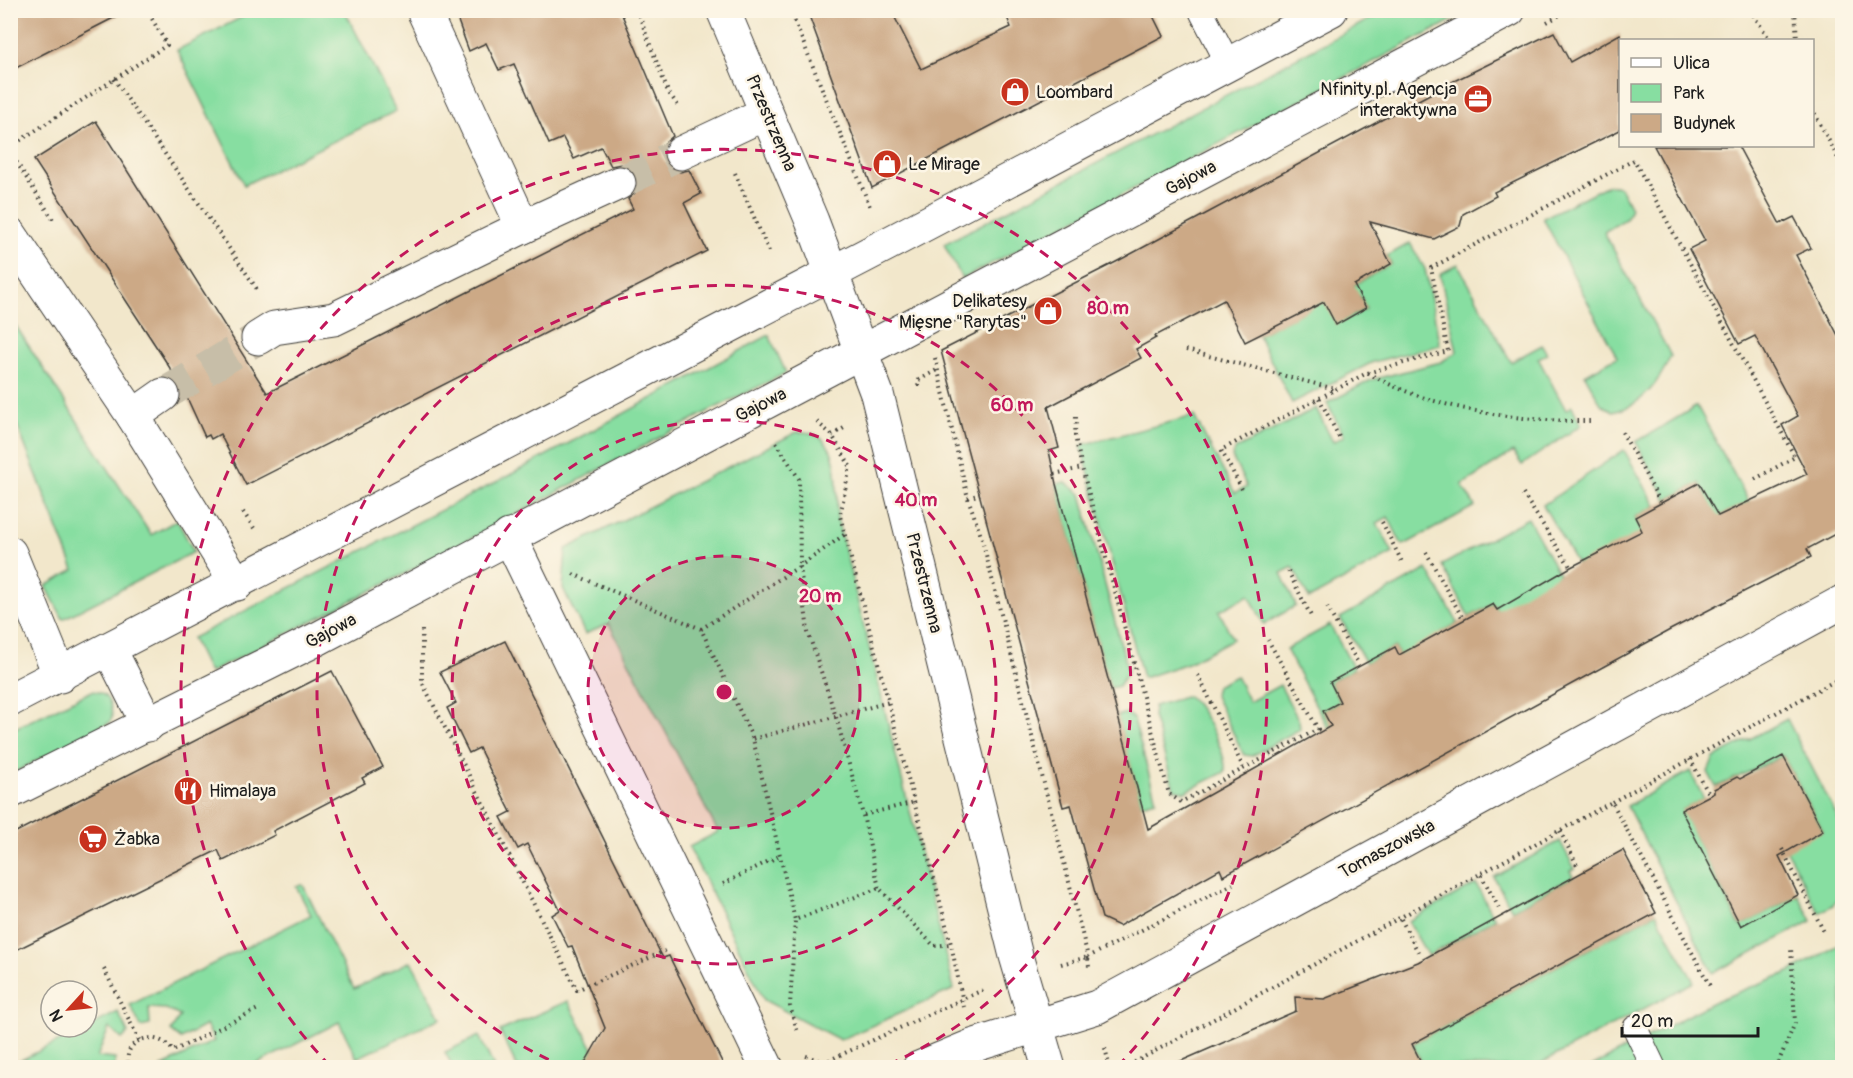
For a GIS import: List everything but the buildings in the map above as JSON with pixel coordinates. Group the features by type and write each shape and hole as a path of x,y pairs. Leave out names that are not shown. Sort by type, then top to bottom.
{"street":[{"path":"423,10 523,227"},
{"name":"Przestrzenna","path":"723,10 832,272 883,416 1016,956 1049,1068"},
{"path":"10,700 237,584 1331,10"},
{"name":"Gajowa","path":"10,792 148,725 862,352 1509,10"},
{"path":"681,153 766,113"},
{"path":"258,338 274,328 334,319 619,183"},
{"path":"10,234 133,416 237,584"},
{"path":"133,416 163,395"},
{"path":"509,536 766,1068"},
{"path":"10,553 60,676"},
{"name":"Tomaszowska","path":"919,1068 957,1051 1097,1006 1842,602"},
{"path":"110,650 148,725"}],"lane":[{"path":"1202,13 1229,65"},
{"path":"1635,1028 1654,1068"}],"path":[{"path":"10,147 167,45 147,10"},
{"path":"790,10 871,209"},
{"path":"1750,10 1769,39"},
{"path":"1795,10 1797,39"},
{"path":"1540,26 1560,15"},
{"path":"114,79 258,290"},
{"path":"1814,112 1842,166"},
{"path":"1242,489 1221,450 1367,373 1448,351 1431,268 1634,160 1796,457 1755,479"},
{"path":"770,254 775,251"},
{"path":"1186,350 1336,389"},
{"path":"933,352 968,498 982,539 1088,957 1234,883"},
{"path":"1367,373 1392,388 1448,404 1514,416 1590,421"},
{"path":"1319,398 1340,439"},
{"path":"1076,417 1075,435 1082,468 1140,694 1169,794 1181,802 1318,729 1268,640"},
{"path":"1622,432 1661,503"},
{"path":"771,434 799,479 800,567 808,632 836,717 863,815 879,888 934,946 951,944"},
{"path":"1054,474 1082,468"},
{"path":"968,498 980,494"},
{"path":"1523,494 1570,567"},
{"path":"1382,522 1404,564"},
{"path":"701,629 800,567 844,535"},
{"path":"1426,552 1462,617"},
{"path":"1288,571 1311,616"},
{"path":"567,573 578,575 701,629 753,739 795,920 790,1006 798,1035"},
{"path":"1327,607 1358,663"},
{"path":"422,627 422,682 577,990 668,950"},
{"path":"1198,675 1243,767"},
{"path":"1124,1068 1842,677"},
{"path":"753,739 889,702"},
{"path":"1690,759 1710,796"},
{"path":"863,815 915,802"},
{"path":"1612,802 1711,988"},
{"path":"1560,831 1578,867"},
{"path":"1782,849 1824,932"},
{"path":"1481,875 1499,908"},
{"path":"795,920 879,888"},
{"path":"1401,919 1418,952"},
{"path":"1776,1068 1795,1023 1791,948"},
{"path":"104,969 139,1040"},
{"path":"803,1055 825,1062 962,999"},
{"path":"129,1068 127,1061 130,1049 139,1040 148,1037 158,1038 168,1043 173,1051 261,1008"}],"green space":[{"path":"1387,10 1470,11 962,279 944,244"},
{"path":"254,11 345,11 396,111 244,185 177,50"},
{"path":"1608,185 1620,187 1631,208 1627,218 1604,232 1671,356 1649,392 1624,409 1613,412 1601,404 1585,375 1617,357 1543,218"},
{"path":"1410,243 1425,269 1440,345 1373,362 1292,403 1258,335 1322,302 1331,301 1336,324 1366,309 1361,297 1351,292 1354,285 1391,264 1387,256"},
{"path":"1458,264 1511,362 1542,345 1547,354 1538,358 1566,410 1572,406 1581,425 1522,465 1513,452 1462,485 1475,506 1406,544 1402,545 1388,517 1377,523 1393,553 1309,599 1293,567 1281,573 1296,606 1264,624 1249,595 1219,611 1233,639 1188,663 1143,678 1081,445 1194,416 1235,493 1247,487 1232,457 1236,449 1316,408 1333,442 1344,436 1327,403 1371,380 1441,362 1457,352 1440,274"},
{"path":"10,317 151,535 177,520 194,552 63,619 46,586 74,570 11,410"},
{"path":"769,335 786,373 707,412 412,570 209,673 192,638 508,476"},
{"path":"1697,406 1749,502 1717,517 1699,483 1667,500 1636,442"},
{"path":"797,432 812,433 823,440 830,449 834,462 837,518 954,989 840,1040 764,1000 689,847 718,832 609,624 585,634 563,588 566,549"},
{"path":"1624,450 1656,506 1635,517 1649,544 1577,564 1543,505"},
{"path":"1065,482 1081,494 1128,671 1119,686 1110,688 1056,484"},
{"path":"1528,518 1559,574 1502,619 1493,604 1469,617 1442,565"},
{"path":"1427,569 1458,623 1442,632 1449,647 1405,667 1395,647 1366,663 1340,618"},
{"path":"1330,625 1354,669 1330,682 1340,702 1323,711 1332,726 1328,728 1286,649"},
{"path":"1236,676 1249,702 1280,685 1299,721 1300,729 1252,756 1244,755 1214,694 1216,686"},
{"path":"92,691 102,694 108,700 112,713 109,723 11,774 11,730"},
{"path":"1188,696 1213,731 1225,764 1225,772 1185,792 1174,789 1153,716 1154,706"},
{"path":"1127,713 1134,720 1156,800 1141,804 1117,716"},
{"path":"1787,719 1842,826 1842,894 1833,905 1819,913 1785,847 1823,831 1783,756 1716,787 1708,772 1714,758"},
{"path":"1690,771 1704,799 1682,810 1740,926 1798,895 1812,921 1713,973 1627,806"},
{"path":"1560,841 1575,869 1570,871 1573,877 1512,910 1494,877"},
{"path":"1476,884 1495,919 1428,956 1408,921"},
{"path":"303,885 354,989 411,961 441,1018 357,1058 339,1022 251,1067 161,1067 214,1041 206,1025 181,1039 171,1031 180,1016 166,1009 149,1008 150,1025 141,1027 130,1005 311,915 296,886"},
{"path":"1656,913 1694,982 1534,1067 1424,1067 1413,1045 1417,1041"},
{"path":"1842,943 1842,1067 1589,1068 1713,1002 1792,971"},
{"path":"568,1001 593,1049 593,1056 571,1067 517,1067 500,1031"},
{"path":"118,1012 128,1033 122,1039 109,1028 97,1057 115,1059 115,1067 11,1067 63,1039 99,1039 99,1021"},
{"path":"479,1036 494,1067 453,1067 445,1052"}],"tunnel":[{"path":"619,183 681,153"},
{"path":"163,395 258,338"}],"place":[{"name":"Loombard","path":"1015,92"},
{"name":"Nfinity.pl. Agencja interaktywna","path":"1478,99"},
{"name":"Le Mirage","path":"887,164"},
{"name":"Delikatesy Mięsne \"Rarytas\"","path":"1048,311"},
{"name":"Himalaya","path":"188,791"},
{"name":"Żabka","path":"93,839"}]}
